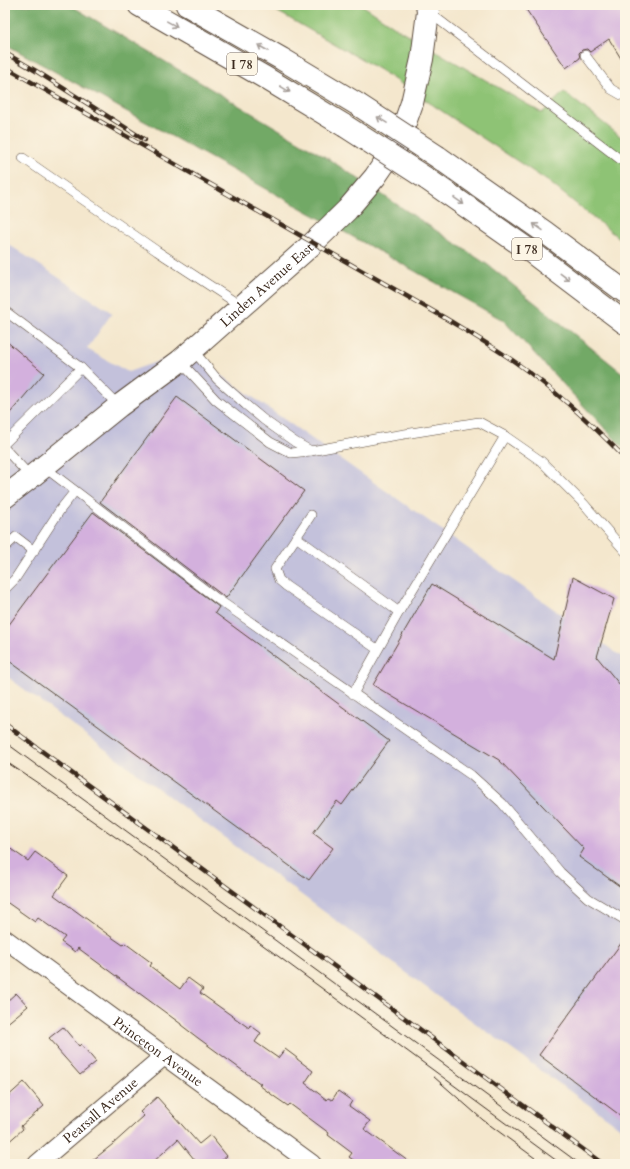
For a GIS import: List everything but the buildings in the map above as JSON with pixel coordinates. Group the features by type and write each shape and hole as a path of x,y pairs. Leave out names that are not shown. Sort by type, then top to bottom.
{"main road":[{"name":"I 78","path":"139,5 237,61 344,126 427,179 530,251 625,323"},
{"name":"I 78","path":"187,5 357,104 438,157 546,233 625,292"},
{"name":"Linden Avenue East","path":"5,497 119,406 186,355 310,246 347,210 375,177 397,145 412,103 422,59 424,7"}],"street":[{"name":"Princeton Avenue","path":"5,939 312,1164"},
{"name":"Pearsall Avenue","path":"37,1164 164,1056"}],"lane":[{"path":"424,7 625,163"},
{"path":"585,55 611,89 625,97"},
{"path":"23,158 157,251 240,306"},
{"path":"5,311 81,368 119,406"},
{"path":"186,355 264,420 295,442 311,451"},
{"path":"186,355 216,400 270,442 291,452 311,451 479,422 504,436 541,461 584,504 625,551"},
{"path":"5,443 81,368"},
{"path":"352,694 377,649 504,436"},
{"path":"5,449 38,472 75,490 216,598 471,776 502,804 560,872 588,898 625,920"},
{"path":"5,589 15,579 60,510 75,490"},
{"path":"312,515 275,569 279,580 377,649"},
{"path":"5,547 16,537 34,551"},
{"path":"296,537 399,612"}],"shaded area":[{"path":"5,242 112,313 87,349 128,372 187,351 625,659 625,1131 439,997 5,675"}],"green space":[{"path":"5,5 70,5 327,158 488,265 625,375 625,450 503,320 5,44"},
{"path":"266,5 362,5 398,29 542,113 564,92 625,140 625,243 549,182 380,70"}],"tram line":[{"path":"5,742 580,1164"},
{"path":"5,761 124,843 561,1164"},
{"path":"434,1077 483,1120 543,1164"}],"railway":[{"path":"5,53 145,140"},
{"path":"5,67 445,318 489,345 515,362 558,395 625,458"},
{"path":"5,724 603,1164"}]}
